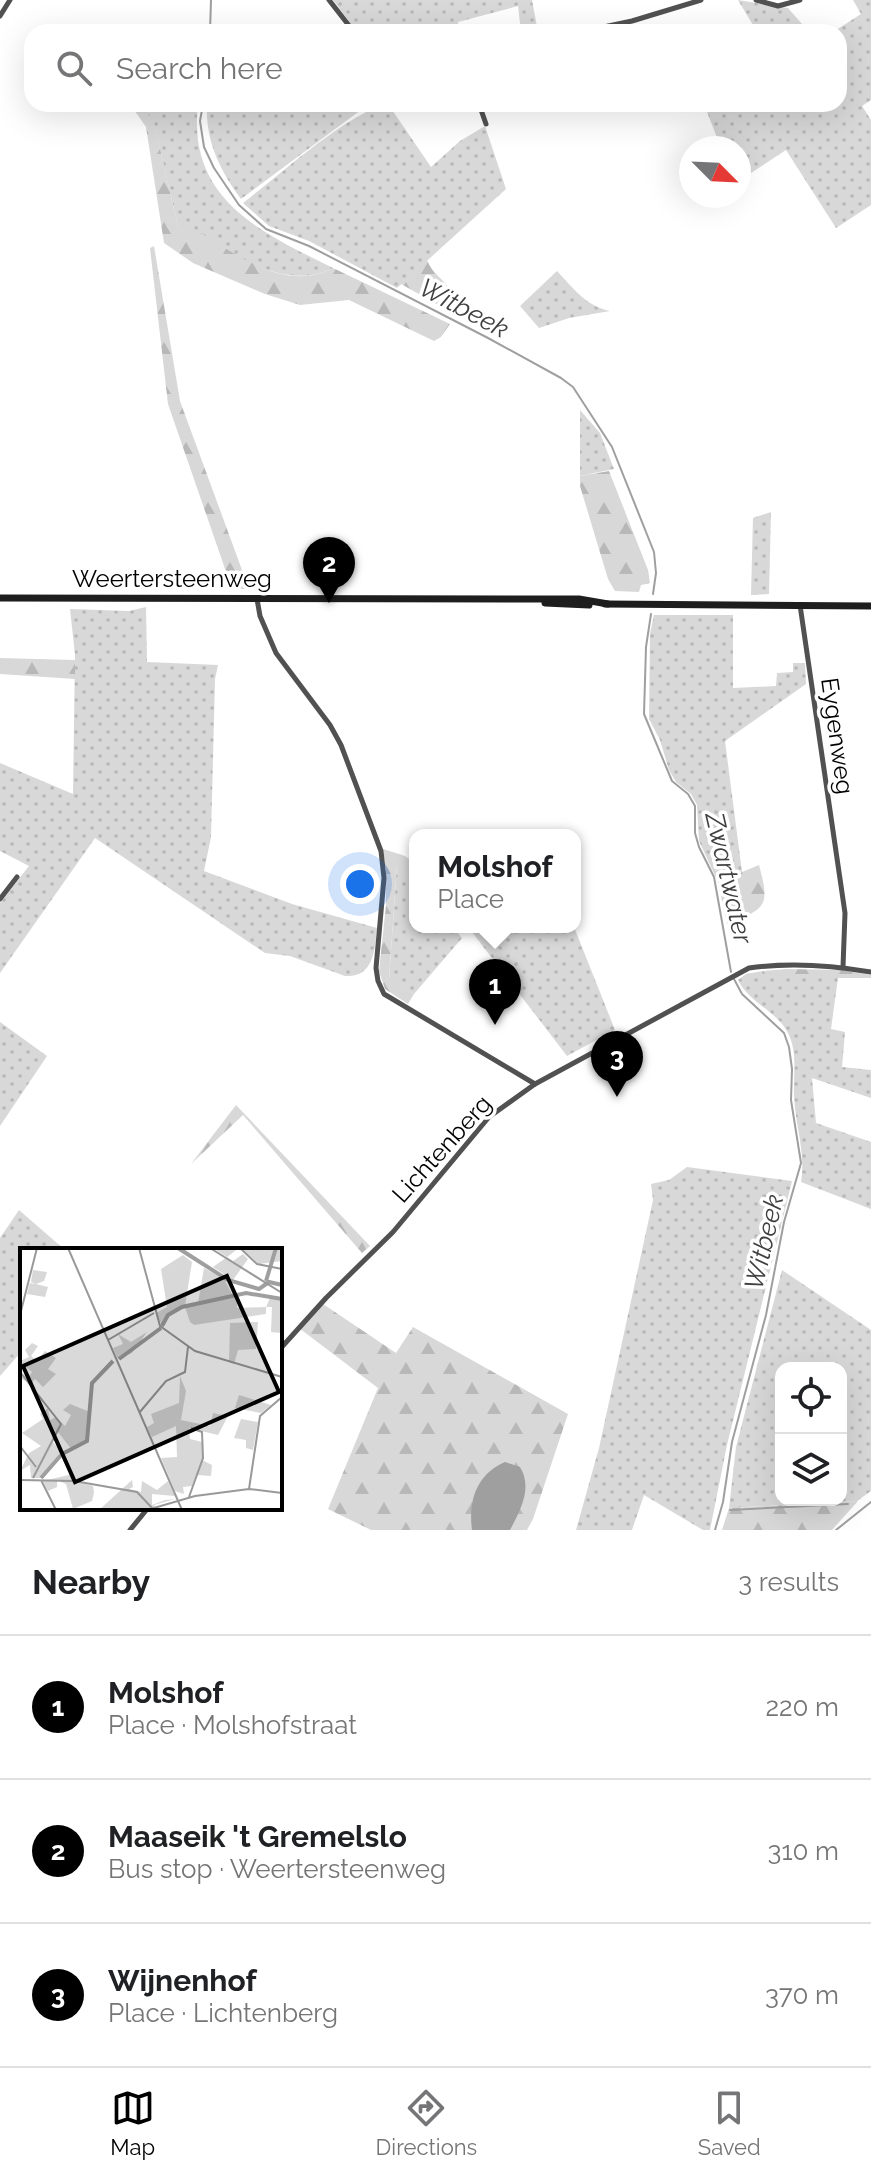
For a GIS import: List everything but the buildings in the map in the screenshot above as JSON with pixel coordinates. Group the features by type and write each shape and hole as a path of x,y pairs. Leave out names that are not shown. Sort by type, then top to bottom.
{"main road":[{"name":"Weertersteenweg","path":"0,598 579,599 608,604 871,606"}],"street":[{"path":"0,16 10,0"},
{"path":"329,0 348,24"},
{"path":"618,24 701,0"},
{"path":"756,0 778,6 800,0"},
{"path":"482,112 486,124"},
{"path":"257,599 260,616 276,653 330,725 341,745 381,851 384,878 376,968 384,994 535,1084"},
{"name":"Eygenweg","path":"800,605 845,913 843,967"},
{"path":"0,899 17,877"},
{"name":"Lichtenberg","path":"282,1347 393,1232 489,1117 535,1084 740,971 774,964 812,964 871,972"},
{"path":"130,1530 146,1510"}],"green space":[{"path":"333,0 532,0 536,24 520,24 518,6 458,24 351,24"},
{"path":"738,0 788,8 802,24 752,24"},
{"path":"853,0 871,0 871,100 862,106 871,120 871,205 836,228 786,150 751,173 751,136 716,136 707,112 847,112 845,24 861,14"},
{"path":"136,112 145,112 153,119 178,226 192,227 242,258 278,273 315,275 333,268 450,324 434,341 349,300 300,305 265,294 193,263 164,243 146,127"},
{"path":"144,112 198,112 198,137 204,165 217,189 256,226 333,268 315,275 295,276 274,272 233,256 178,226 153,120"},
{"path":"207,112 358,112 241,199 215,154"},
{"path":"393,112 431,167 460,141 485,126 506,189 397,288 309,241 269,226 243,203 328,136 364,113"},
{"path":"154,246 180,401 249,589 232,589 168,404 150,248"},
{"path":"427,260 451,291 456,315 401,284"},
{"path":"557,271 587,301 610,311 569,318 539,328 520,306"},
{"path":"580,410 600,433 614,469 580,476"},
{"path":"609,471 648,570 650,583 641,585 639,592 615,591 608,579 580,486 580,476"},
{"path":"771,512 769,594 751,595 753,518"},
{"path":"146,607 147,662 218,665 215,679 211,837 204,871 292,904 377,928 371,961 362,972 345,976 290,956 265,953 95,838 0,973 0,903 29,866 0,851 0,763 73,794 75,655 70,609 129,611"},
{"path":"654,615 733,615 733,688 776,686 777,673 793,672 793,663 805,663 806,684 725,741 742,872 718,882 699,841 697,805 669,770 660,740 649,719 650,634"},
{"path":"0,658 75,660 75,679 0,674"},
{"path":"383,849 409,858 409,875 397,865 389,979 414,994 408,1004 385,989 379,971 386,905"},
{"path":"397,864 409,875 409,933 458,933 462,938 414,994 389,980"},
{"path":"759,865 764,889 762,904 750,914 727,924 718,882"},
{"path":"473,933 576,933 615,1030 567,1056"},
{"path":"842,970 871,975 871,978 762,978 763,971"},
{"path":"763,971 763,978 838,978 831,1029 845,1032 842,1067 871,1070 871,1098 812,1078 816,1123 871,1142 871,1209 801,1182 802,1160 792,1044 780,1021 748,994 738,980 746,974"},
{"path":"0,1022 47,1056 0,1126"},
{"path":"236,1105 370,1246 362,1253 243,1115 191,1164"},
{"path":"687,1167 792,1181 727,1445 710,1530 703,1530 644,1495 632,1530 576,1530 599,1448 653,1200 651,1184 669,1180"},
{"path":"19,1210 63,1248 20,1248 20,1353 0,1376 0,1238"},
{"path":"782,1270 871,1330 871,1491 857,1501 847,1502 847,1362 775,1362 775,1505 729,1508 736,1447"},
{"path":"323,1304 396,1353 413,1327 568,1414 527,1530 371,1530 328,1509 378,1388 299,1328"},
{"path":"858,1501 832,1530 722,1530 729,1508 847,1506 847,1502"}],"shaded area":[{"path":"505,1462 520,1467 524,1475 524,1499 518,1515 510,1530 472,1530 476,1489 487,1473"}],"waterway":[{"name":"Witbeek","path":"210,24 211,0"},
{"name":"Witbeek","path":"202,112 204,147 214,168 239,205 266,229 309,246 488,338 573,387 612,447 654,552 656,573 653,594"},
{"name":"Zwartwater","path":"651,614 646,647 644,714 672,781 688,794 695,806 695,833 714,877 731,972"},
{"name":"Witbeek","path":"715,1530 723,1502 732,1442 766,1315 784,1222 801,1163 791,1100 792,1069 784,1033 742,994 734,979"},
{"path":"836,1530 871,1502"},
{"path":"730,1510 848,1504"}],"place":[{"name":"Maaseik 't Gremelslo","path":"329,603"},
{"name":"Molshof","path":"495,1025"},
{"name":"Wijnenhof","path":"617,1097"}]}
